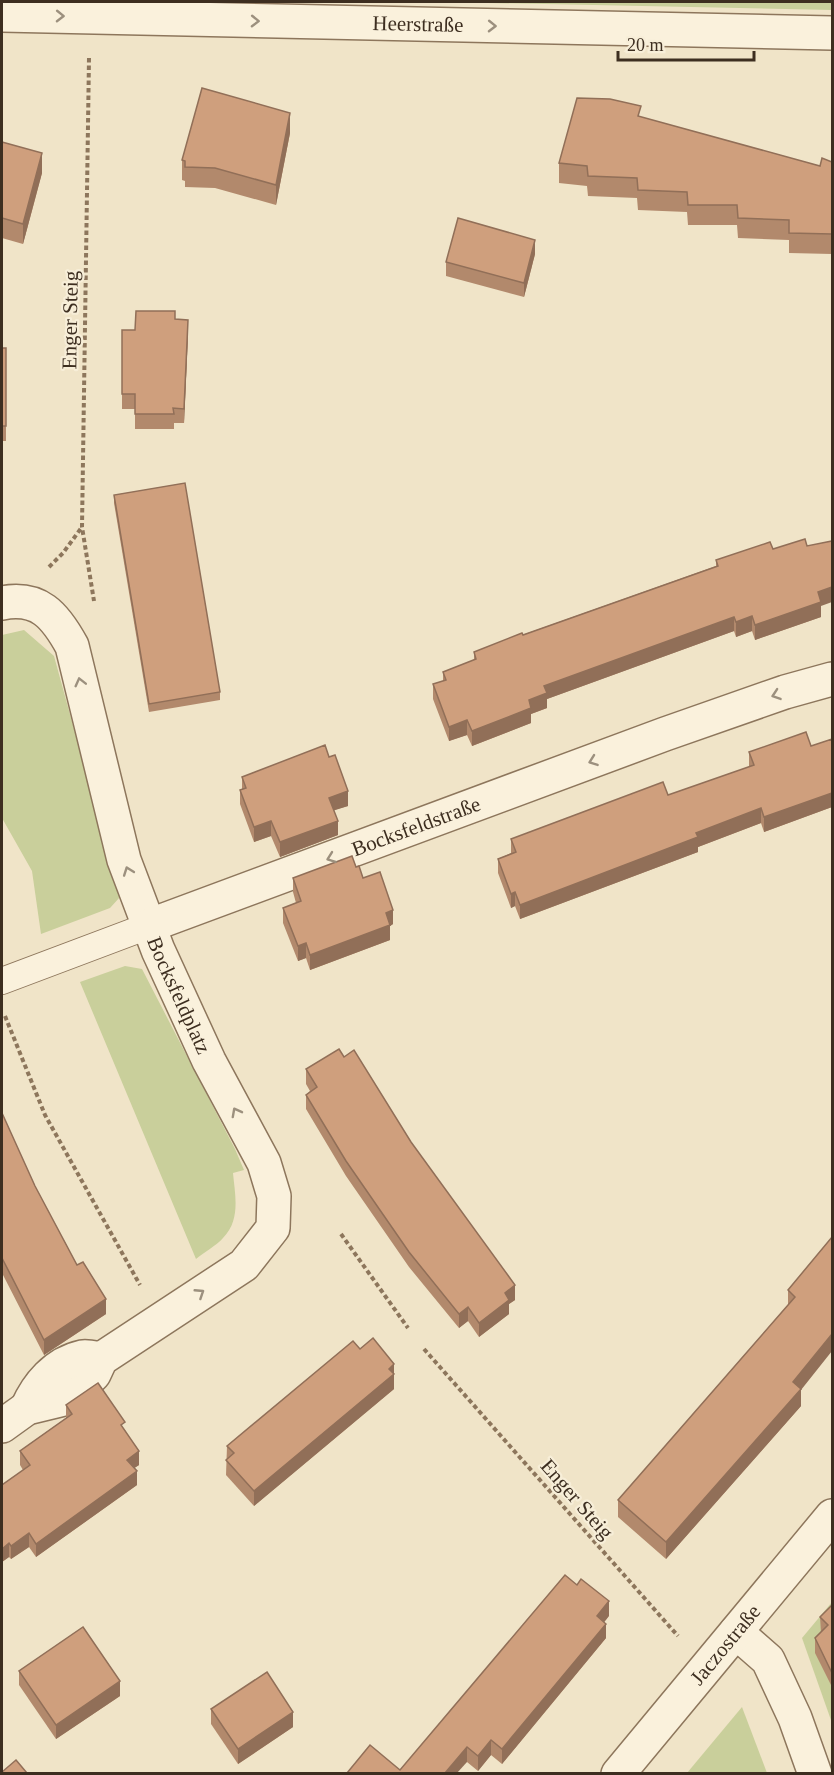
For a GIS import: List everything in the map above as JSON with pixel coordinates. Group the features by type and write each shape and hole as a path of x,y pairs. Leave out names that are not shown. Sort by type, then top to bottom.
{"street":[{"name":"Heerstraße","path":"2,15 832,33"},
{"name":"Bocksfeldplatz","path":"2,603 18,600 45,609 61,625 72,646 123,860 148,926 209,1061 264,1163 274,1196 273,1228 244,1265 101,1359 94,1374 60,1400 14,1417"},
{"name":"Bocksfeldstraße","path":"148,926 665,734 785,692 832,679"},
{"name":"Jaczostraße","path":"618,1773 832,1516"},
{"path":"735,1632 768,1660 795,1719 815,1773"}],"lane":[{"name":"Bocksfeldstraße","path":"2,981 148,926"}],"path":[{"name":"Enger Steig","path":"90,17 82,527 94,602"},
{"path":"46,569 63,553 82,527"},
{"path":"2,1008 45,1115 142,1289"},
{"path":"341,1234 408,1328"},
{"name":"Enger Steig","path":"424,1349 707,1668"}],"green space":[{"path":"443,2 832,2 832,10"},
{"path":"24,630 54,656 120,897 110,908 41,934 32,871 2,818 2,635"},
{"path":"125,966 142,969 244,1170 233,1173 236,1207 229,1231 217,1244 196,1259 80,982"},
{"path":"832,1602 832,1723 802,1638"},
{"path":"742,1707 767,1773 687,1773"}],"building":[{"path":"202,88 290,113 276,185 215,168 185,167 185,161 182,160"},
{"path":"577,98 610,99 641,106 638,116 820,166 822,158 832,162 832,234 789,233 789,220 738,218 737,205 688,205 687,192 638,190 637,178 588,176 587,166 559,163"},
{"path":"2,142 42,153 23,224 2,218"},
{"path":"458,218 535,240 524,283 446,262"},
{"path":"136,311 175,311 175,319 188,320 184,409 173,408 174,414 135,414 135,394 122,394 122,330 135,330"},
{"path":"2,348 6,348 6,426 2,426"},
{"path":"185,483 220,692 149,704 114,495"},
{"path":"805,539 807,546 832,541 832,587 818,592 821,602 755,625 752,616 736,622 734,617 544,686 547,693 529,700 531,708 472,731 467,720 449,727 433,684 446,680 443,672 476,659 474,652 522,633 523,635 718,566 716,560 770,542 773,549"},
{"path":"806,732 811,746 832,739 832,793 764,817 761,808 696,833 698,837 520,905 515,892 511,894 498,859 516,852 511,839 663,782 668,795 754,765 749,752"},
{"path":"325,745 329,757 335,755 348,791 329,798 338,821 280,842 271,821 254,827 240,790 246,788 242,777"},
{"path":"352,856 363,878 380,872 393,910 386,913 390,925 310,955 306,943 298,946 283,908 301,901 293,878"},
{"path":"339,1049 344,1057 354,1050 411,1142 515,1285 505,1293 509,1300 479,1323 468,1307 459,1314 409,1252 346,1161 306,1095 317,1087 306,1069"},
{"path":"2,1113 35,1186 77,1265 83,1262 106,1299 44,1340 2,1258"},
{"path":"832,1237 832,1334 793,1382 801,1389 666,1542 618,1500 795,1297 788,1290"},
{"path":"373,1338 394,1364 389,1369 394,1374 254,1491 226,1460 234,1453 227,1446 353,1341 360,1349"},
{"path":"98,1383 125,1422 121,1425 139,1451 127,1460 137,1471 36,1544 29,1533 11,1546 9,1543 2,1549 2,1485 30,1465 20,1451 72,1414 66,1405"},
{"path":"565,1575 577,1585 581,1579 609,1601 597,1616 606,1624 502,1749 491,1740 478,1756 467,1747 445,1773 347,1773 370,1745 400,1770"},
{"path":"832,1605 832,1673 815,1638 828,1625 820,1617"},
{"path":"83,1627 120,1681 56,1725 19,1671"},
{"path":"267,1672 293,1712 238,1749 211,1709"},
{"path":"16,1760 27,1773 2,1773 2,1772"}]}
